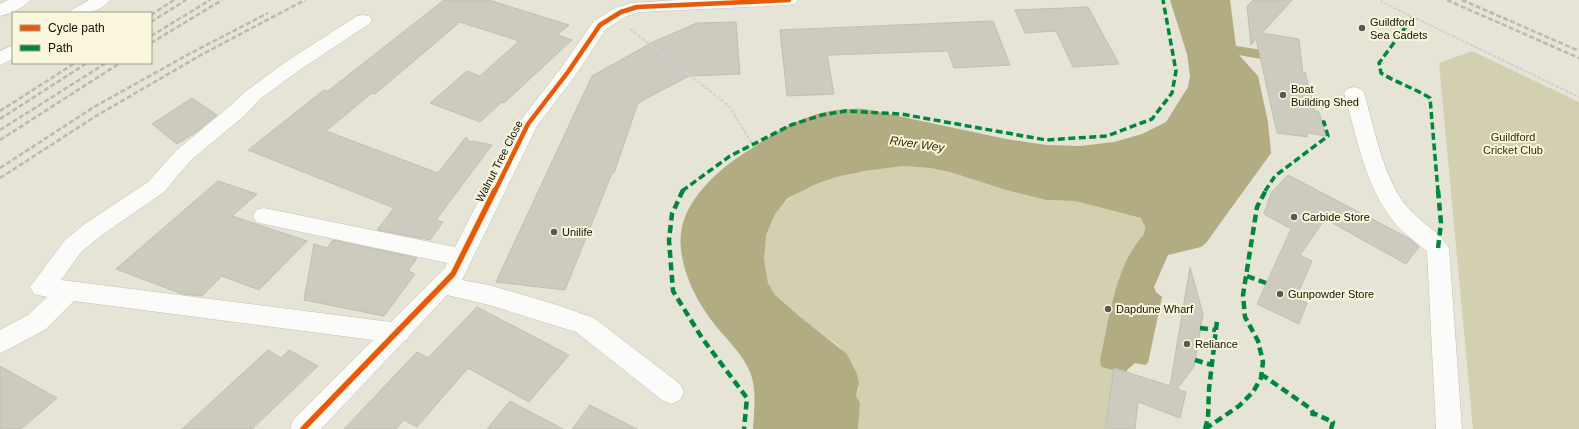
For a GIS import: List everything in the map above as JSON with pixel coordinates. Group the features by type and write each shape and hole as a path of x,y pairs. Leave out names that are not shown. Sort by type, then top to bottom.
{"street":[{"path":"0,11 21,0"},
{"path":"81,12 101,0"},
{"path":"607,21 621,12 637,7 654,5 789,0"},
{"path":"363,20 294,65 271,82 184,155 156,187 94,229 73,246 42,287 398,333"},
{"name":"Walnut Tree Close","path":"303,429 398,333 453,274 528,124 607,21"},
{"path":"0,59 12,53"},
{"path":"1354,93 1379,173 1391,199 1403,218 1438,248 1449,429"},
{"path":"264,216 462,257"},
{"path":"443,285 557,315 585,325 671,392"},
{"path":"0,342 37,322 69,290"}],"path":[{"path":"1381,0 1382,2 1579,97"},
{"path":"607,21 729,106 753,145"}],"green space":[{"name":"Guildford Cricket Club","path":"1472,51 1579,102 1579,429 1473,429 1439,63"},
{"path":"903,166 930,168 950,172 1006,190 1046,200 1075,201 1141,218 1145,227 1144,234 1135,245 1101,366 1126,374 1120,429 858,429 860,403 856,396 859,388 848,361 837,344 798,316 774,294 766,273 764,250 768,227 779,209 795,195 814,184 837,177 860,171"}],"water":[{"name":"River Wey","path":"1170,0 1230,0 1236,46 1276,52 1277,62 1239,55 1258,76 1268,122 1271,153 1206,243 1201,247 1168,255 1154,287 1156,292 1162,297 1148,363 1145,365 1135,363 1127,370 1126,374 1102,367 1100,360 1114,294 1126,262 1134,247 1144,234 1145,227 1141,218 1075,201 1046,200 1006,190 950,172 930,168 903,166 864,171 836,177 816,184 788,198 775,214 766,235 764,259 768,283 775,295 847,354 857,374 859,383 856,396 860,403 858,429 753,429 754,386 750,372 736,349 712,321 701,304 689,282 682,257 681,232 684,220 694,200 708,182 734,160 786,127 815,115 847,109 865,109 1006,139 1047,145 1080,146 1114,142 1142,134 1166,122 1188,87 1190,76 1187,54"}],"building":[{"path":"444,0 489,0 569,25 557,35 572,40 504,103 502,102 480,122 430,103 467,71 480,76 519,41 460,22 375,94 372,93 326,131 438,173 466,137 470,142 472,141 492,145 436,220 443,222 430,240 377,230 394,208 248,150 324,90 328,91"},
{"path":"1253,0 1292,0 1262,33 1299,39 1303,74 1305,72 1315,111 1319,112 1326,136 1307,133 1308,137 1277,133 1256,39 1251,45 1247,6"},
{"path":"1088,7 1119,64 1073,67 1056,31 1025,33 1015,10"},
{"path":"993,21 1010,65 954,68 948,51 827,55 834,94 787,96 780,30"},
{"path":"736,22 740,74 689,76 638,103 614,173 612,173 565,290 496,282 592,76 653,42 697,23"},
{"path":"192,98 217,115 195,133 177,144 152,124"},
{"path":"1288,175 1410,239 1419,247 1406,264 1325,219 1300,255 1312,261 1296,298 1307,303 1299,324 1257,304 1291,229 1264,214 1271,193"},
{"path":"218,181 257,194 232,216 307,241 259,290 222,276 202,296 182,294 116,269"},
{"path":"333,240 417,258 408,271 415,274 384,316 304,300 314,244 327,248"},
{"path":"1190,267 1203,314 1194,367 1177,389 1186,392 1180,418 1138,402 1135,429 1105,429 1114,368 1170,386"},
{"path":"477,307 569,355 529,402 468,368 417,427 404,420 396,429 344,429 417,352 428,358"},
{"path":"268,350 281,358 289,350 318,366 252,429 182,429"},
{"path":"0,366 57,398 21,429 0,429"},
{"path":"510,401 563,429 487,429"},
{"path":"590,405 637,429 572,429"}],"railway":[{"path":"152,14 174,0"},
{"path":"152,21 186,0"},
{"path":"152,35 210,0"},
{"path":"152,42 222,0"},
{"path":"0,178 96,116 201,55 305,0"},
{"path":"1447,0 1579,58"},
{"path":"1462,0 1579,51"},
{"path":"0,168 94,107 189,54 268,13"},
{"path":"0,111 73,64"},
{"path":"0,119 85,64"},
{"path":"0,130 104,64"},
{"path":"0,140 118,64"}],"marked path":[{"path":"744,429 747,398 702,338 673,291 669,240 672,214 683,189 730,156 791,125 822,115 846,111 901,114 1046,140 1107,136 1152,119 1172,93 1176,71 1163,0"},
{"path":"1413,17 1379,63 1381,73 1391,79 1416,89 1430,98 1441,223 1438,248"},
{"path":"1205,429 1239,406 1253,392 1261,378 1263,362 1258,341 1245,317 1243,295 1257,207 1268,185 1275,176 1328,136 1324,122 1322,122"},
{"path":"1247,276 1266,283"},
{"path":"1205,429 1208,418 1209,389 1217,321"},
{"path":"1200,328 1216,330"},
{"path":"1195,360 1212,365"},
{"path":"1261,374 1311,409 1313,413"},
{"path":"1312,416 1313,413 1333,422 1331,429"}],"cycle path":[{"path":"303,429 453,274 528,124 568,72 600,25 621,12 637,7 789,0"}],"place":[{"name":"Guildford Sea Cadets","path":"1362,28"},
{"name":"Boat Building Shed","path":"1283,95"},
{"name":"Carbide Store","path":"1294,217"},
{"name":"Unilife","path":"554,232"},
{"name":"Gunpowder Store","path":"1280,294"},
{"name":"Dapdune Wharf","path":"1108,309"},
{"name":"Reliance","path":"1187,344"}]}
